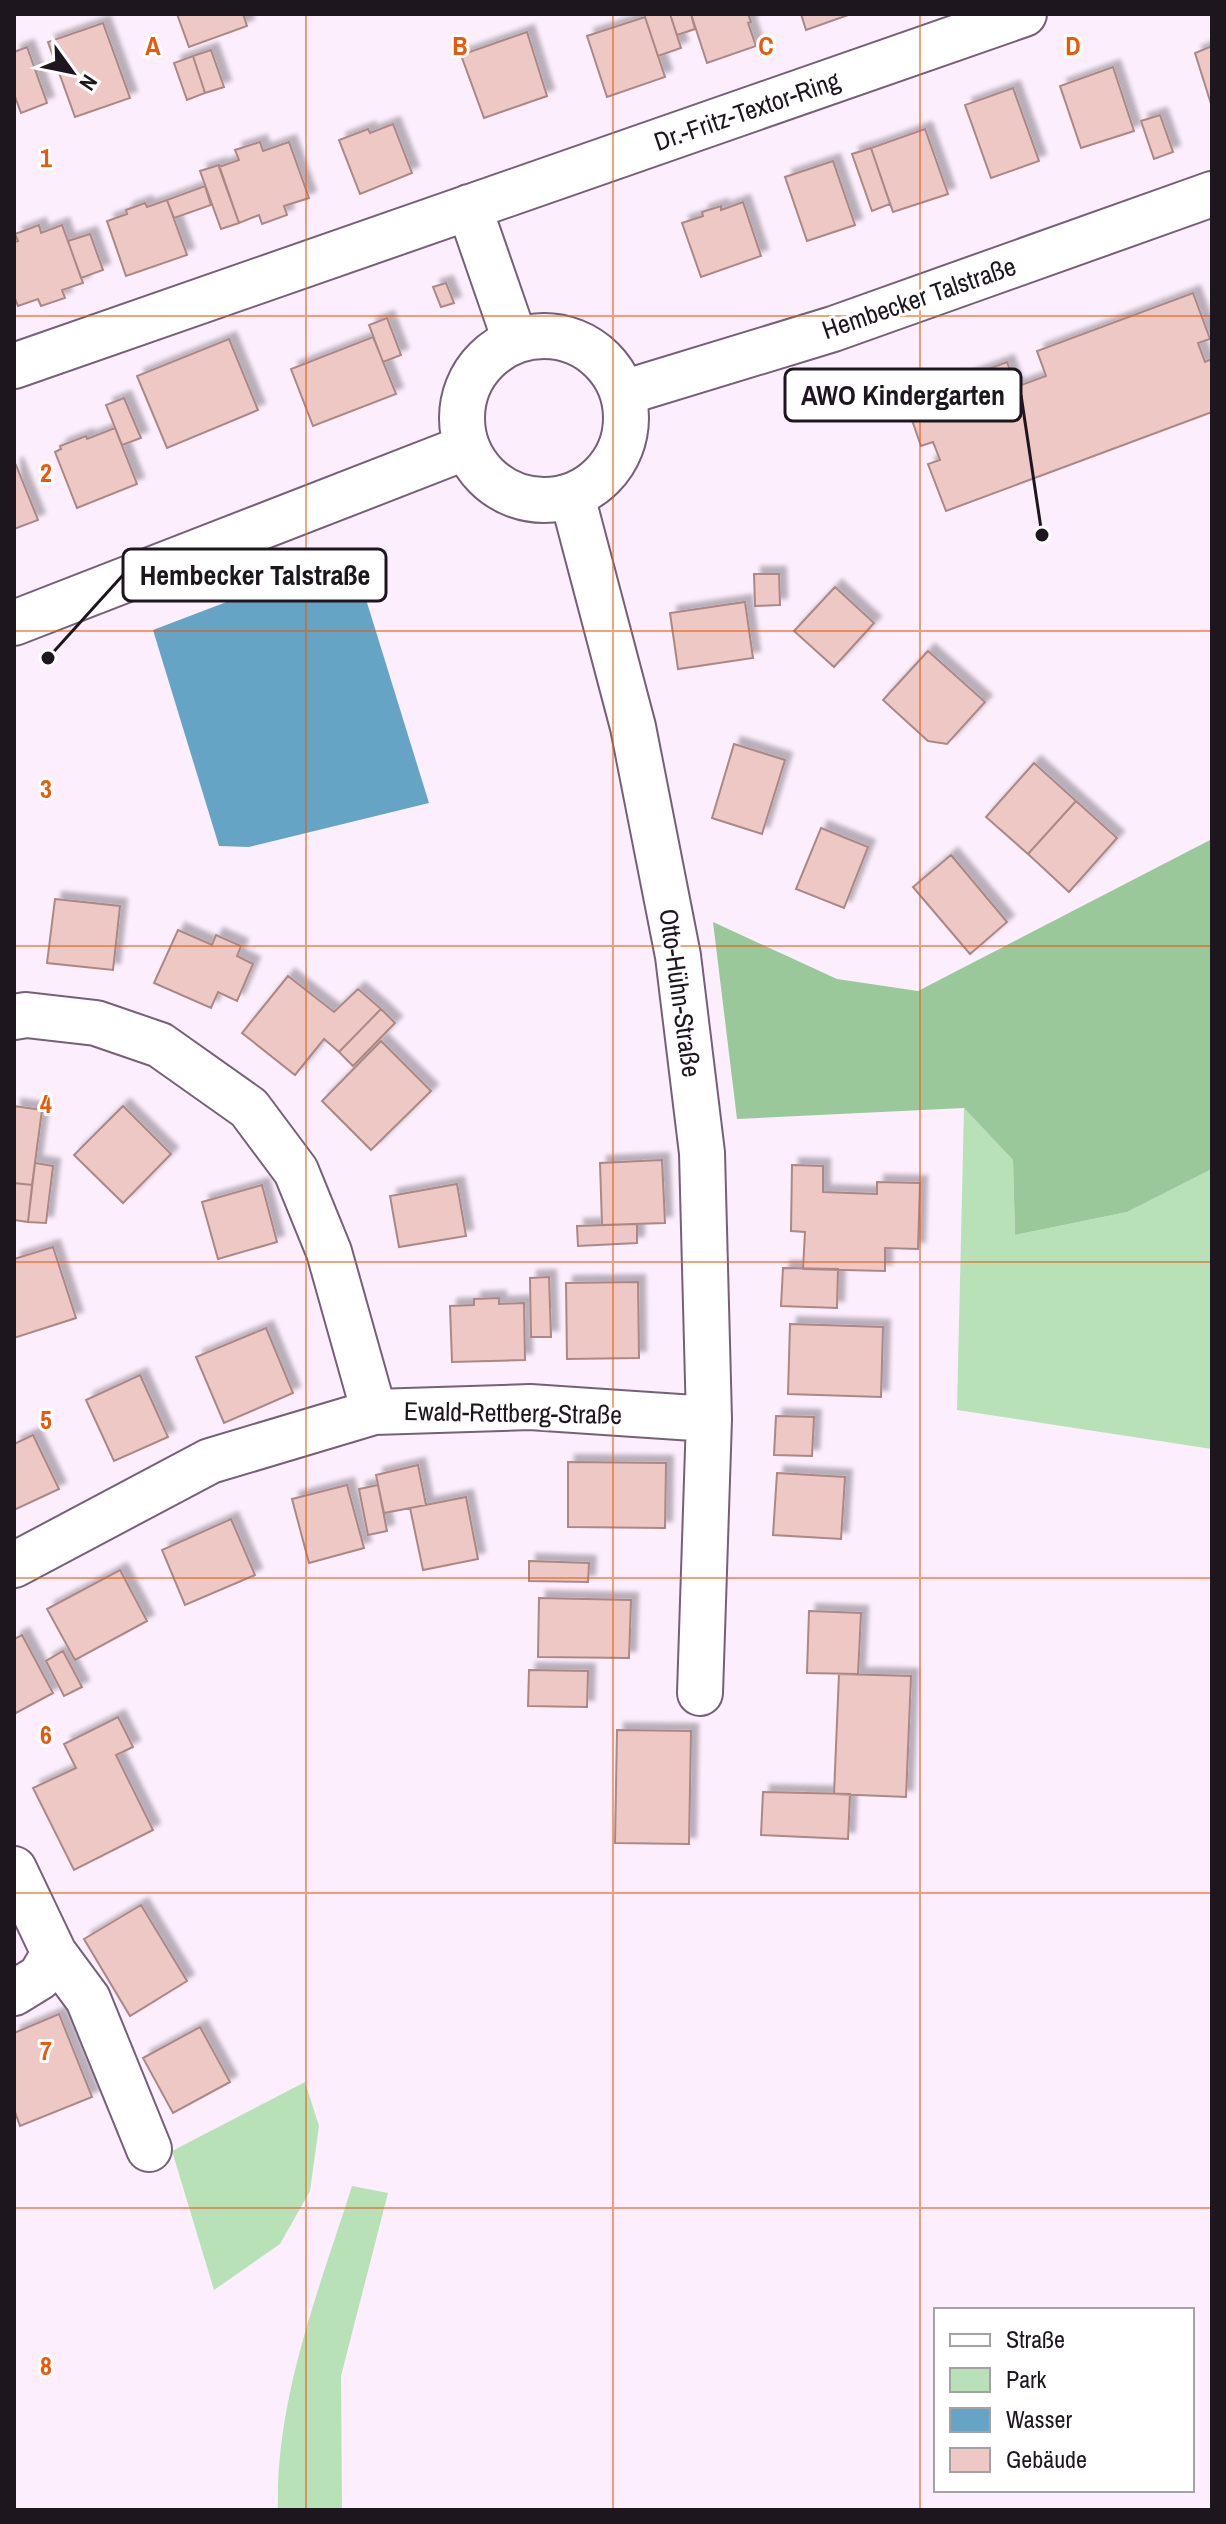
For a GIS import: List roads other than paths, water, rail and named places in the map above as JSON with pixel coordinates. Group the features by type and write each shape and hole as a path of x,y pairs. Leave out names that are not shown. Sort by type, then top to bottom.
{"street":[{"name":"Dr.-Fritz-Textor-Ring","path":"14,366 1024,14"},
{"name":"Hembecker Talstraße","path":"623,393 833,329 1212,194"},
{"path":"469,207 515,340"},
{"path":"541,335 568,338 592,350 611,369 623,393 626,421 621,448 606,472 572,496 530,499 503,489 482,472 467,447 462,419 466,391 480,366 515,340 541,335"},
{"path":"14,623 467,447"},
{"name":"Otto-Hühn-Straße","path":"572,496 633,727 678,956 702,1153 709,1419 700,1693"},
{"path":"14,1017 26,1015 96,1023 160,1045 249,1108 296,1171 329,1252 374,1412"},
{"name":"Ewald-Rettberg-Straße","path":"14,1565 210,1461 374,1412 530,1407 709,1419"},
{"path":"14,1869 54,1953 88,1999 149,2149"},
{"path":"14,1993 40,1977 54,1953"}],"water":[{"path":"352,554 429,803 249,847 219,846 153,630"}],"place":[{"name":"AWO Kindergarten","path":"1042,535"},
{"name":"Hembecker Talstraße","path":"48,658"}]}
